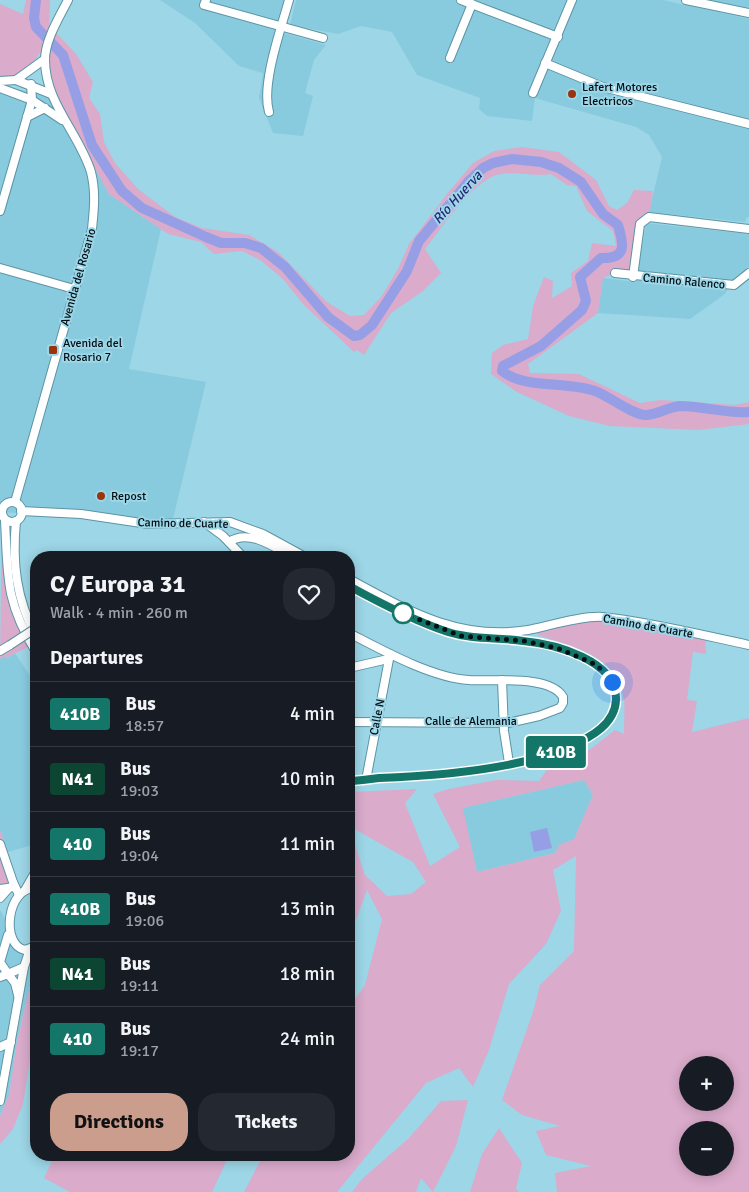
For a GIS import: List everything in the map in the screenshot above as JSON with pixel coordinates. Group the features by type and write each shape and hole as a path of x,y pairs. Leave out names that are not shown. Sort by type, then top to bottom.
{"street":[{"name":"Avenida del Rosario","path":"15,502 92,229 96,196 90,171 51,94 45,59 53,32 68,0"},
{"path":"206,0 204,5 322,38"},
{"path":"268,112 265,99 288,0"},
{"path":"461,0 558,36"},
{"path":"533,93 572,0"},
{"path":"686,0 749,13"},
{"path":"450,58 472,4"},
{"path":"16,80 45,59"},
{"path":"545,63 603,86 749,124"},
{"path":"0,81 16,80 32,84 51,94 38,104 27,117 0,211"},
{"path":"32,84 38,104"},
{"path":"0,88 38,104 64,121"},
{"path":"27,117 38,104"},
{"path":"633,277 640,224 649,217 749,229"},
{"path":"0,268 74,289"},
{"name":"Camino Ralenco","path":"615,274 734,285 749,273"},
{"path":"30,624 23,609 16,585 14,559 16,520 22,511 15,502 7,503 1,507 2,514 6,520 6,560 12,601 18,621 30,642"},
{"name":"Camino de Cuarte","path":"22,511 81,514 148,524 230,522 263,534 294,551"},
{"path":"6,520 16,520"},
{"path":"204,522 237,551"},
{"path":"220,522 223,537"},
{"path":"223,537 248,537 279,551"},
{"name":"Camino de Cuarte","path":"355,582 398,605 458,629 491,633 528,630 601,617 749,645"},
{"path":"355,589 410,617 447,632 470,638 518,640 544,645 587,660 605,672 612,682 616,695 614,713 606,724 584,740 562,750 509,763 443,774 355,781"},
{"path":"0,651 30,632"},
{"name":"Calle de Alemania","path":"355,636 389,656 448,676 467,680 526,681 561,692 563,697 560,708 522,721 508,723 355,722"},
{"path":"355,666 389,656"},
{"name":"Calle N","path":"366,780 389,656"},
{"path":"502,680 503,722 509,763"},
{"path":"0,844 7,888 0,898"},
{"path":"30,880 10,909 4,924 14,946 30,948"},
{"path":"7,888 22,892 30,890"},
{"path":"8,935 0,962 15,983 18,999"},
{"path":"0,1101 24,967 30,954"},
{"path":"0,977 24,967"},
{"path":"0,1047 11,1042"}],"shaded area":[{"path":"26,0 50,0 49,25 76,54 93,82 89,98 100,114 104,142 115,163 138,189 175,217 202,228 249,235 278,252 327,302 350,316 364,315 381,297 398,269 409,244 447,194 473,163 494,151 522,147 559,152 596,180 609,206 617,210 627,203 634,190 653,191 649,217 644,220 633,277 615,273 603,278 598,313 528,364 530,373 579,374 640,403 661,400 735,405 749,402 749,424 698,430 610,426 569,416 517,392 491,374 492,353 503,345 528,339 533,306 544,277 553,281 552,298 572,286 571,273 588,261 592,243 616,246 613,231 587,211 576,186 567,185 551,174 501,174 491,177 480,184 459,205 425,249 441,273 423,291 391,313 364,355 357,350 354,352 304,305 282,278 260,260 242,251 214,254 201,242 168,234 109,194 57,100 45,59 40,52 34,62 16,80 0,81 0,4 23,14"},
{"path":"160,0 284,0 276,31 326,45 314,60 305,93 313,96 303,136 273,133 259,98 263,73 239,66 195,23"},
{"path":"296,0 663,0 749,19 749,217 747,217 745,222 649,212 662,157 649,135 636,127 535,98 532,121 487,116 479,109 480,98 417,75 392,32 361,26 338,34 290,25"},
{"path":"710,0 749,0 749,8 722,3"},
{"path":"0,85 57,99 109,194 161,229 129,369 206,382 172,523 0,512"},
{"path":"646,223 749,234 749,267 735,277 725,294 690,319 598,313 603,278 636,282"},
{"path":"2,510 8,582 30,640 30,646 0,659"},
{"path":"601,617 705,636 706,654 693,652 687,700 697,701 692,732 749,718 749,1192 557,1192 555,1173 591,1166 546,1155 536,1131 560,1126 522,1115 502,1100 533,1012 540,985 574,951 576,856 553,870 561,911 546,944 509,984 489,1050 473,1087 459,1068 426,1083 337,1192 244,1192 260,1161 355,1161 355,999 365,985 382,919 367,890 355,923 355,845 365,875 387,896 411,894 426,882 413,862 356,830 355,792 417,789 405,803 430,866 460,847 433,794 496,780 539,781 549,767 564,764 592,748 615,730 624,734 624,699 620,684 613,672 592,655 538,635 535,628","holes":["584,780 593,795 574,839 559,845 555,853 477,872 463,808"]},
{"path":"15,653 30,676 30,846 8,852 0,830 0,659 5,656 7,658"},
{"path":"584,780 593,795 574,840 560,845 555,853 477,872 462,808"},
{"path":"0,830 8,852 3,854 14,887 0,889"},
{"path":"0,910 30,962 30,986 17,1041 9,1095 0,1116"},
{"path":"30,986 30,1059 23,1104 13,1129 0,1144 0,1116 9,1095 17,1041"},
{"path":"468,1100 456,1146 433,1192 421,1178 416,1192 352,1192 362,1179 409,1138 441,1101"},
{"path":"499,1128 522,1163 516,1189 519,1192 470,1192 482,1154"},
{"path":"52,1161 226,1161 212,1192 70,1192 44,1178"}],"water":[{"path":"547,828 552,848 534,852 530,832"}],"waterway":[{"name":"Río Huerva","path":"36,0 34,18 36,27 63,55 92,145 122,191 142,208 206,237 221,243 245,243 261,248 285,267 328,317 354,336 360,335 372,325 407,271 419,241 469,181 483,168 493,163 512,159 541,162 559,168 581,182 603,214 618,225 622,239 622,249 615,256 601,258 580,277 586,301 582,310 541,346 503,366 502,371 511,377 534,383 572,386 595,391 635,412 647,415 680,406 749,412"}],"bus line":[{"name":"410B","path":"355,589 410,617 447,632 470,638 533,642 557,648 587,660 605,672 612,682 616,695 614,713 601,729 584,740 550,754 520,762 463,771 355,781"}],"place":[{"name":"Lafert Motores Electricos","path":"572,94"},
{"name":"Avenida del Rosario 7","path":"53,350"},
{"name":"Repost","path":"101,496"}],"route":[{"path":"403,613 414,619 461,636 524,641 557,648 597,665 612,682"}]}
